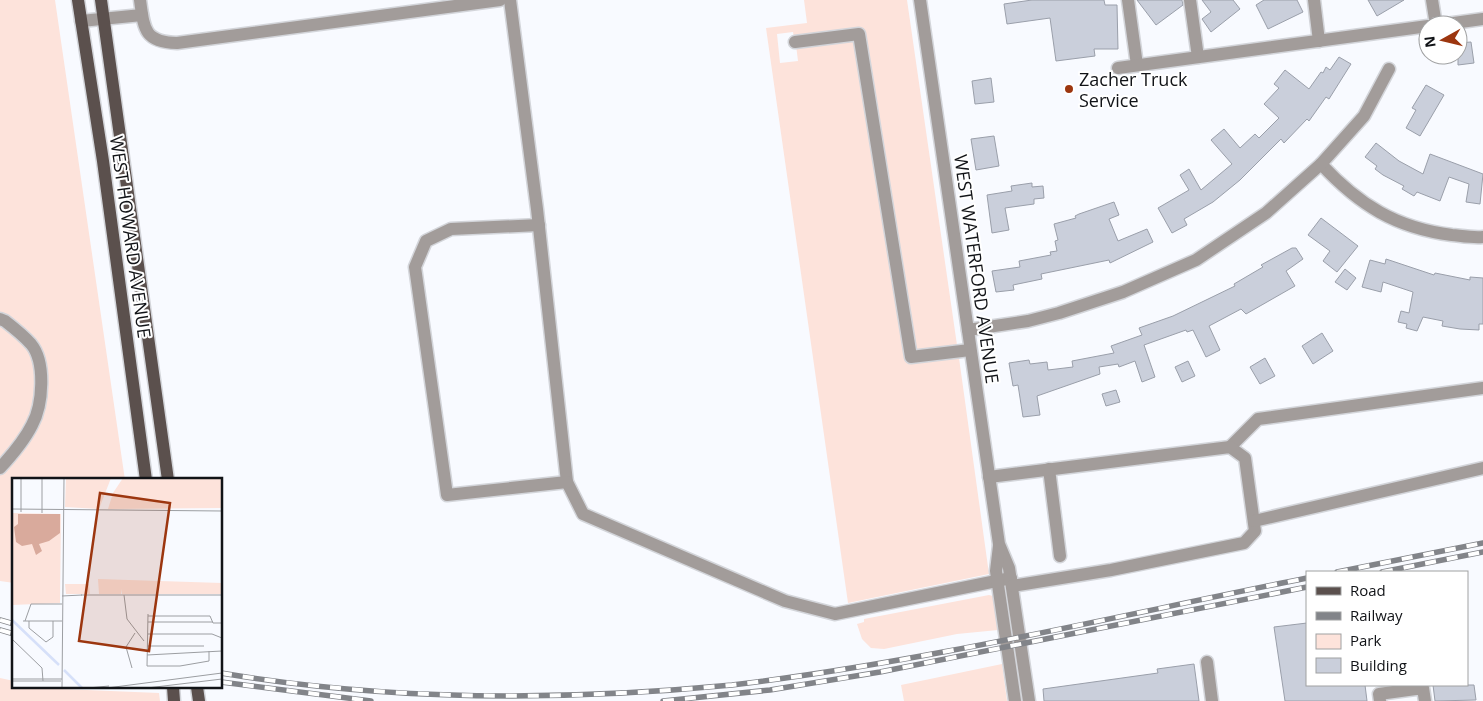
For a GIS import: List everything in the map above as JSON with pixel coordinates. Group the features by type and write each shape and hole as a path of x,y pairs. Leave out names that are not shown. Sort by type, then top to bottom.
{"main road":[{"name":"WEST HOWARD AVENUE","path":"78,0 103,161 146,478"},
{"name":"WEST HOWARD AVENUE","path":"101,0 168,478"},
{"path":"173,688 174,701"},
{"path":"197,688 199,701"}],"street":[{"path":"140,0 144,29 153,38 163,42 177,43 500,0"},
{"path":"510,0 567,482 583,514 785,601 835,614 997,581 1011,582 1111,570 1244,543 1255,531 1245,458 1230,447"},
{"name":"WEST WATERFORD AVENUE","path":"920,0 999,544 1009,568 1029,701"},
{"path":"1128,0 1137,65"},
{"path":"1190,0 1198,57"},
{"path":"1314,0 1319,41"},
{"path":"1432,0 1435,15"},
{"path":"81,21 142,15"},
{"path":"1468,21 1483,19"},
{"path":"1118,68 1418,27"},
{"path":"795,42 859,34 911,356 970,350"},
{"path":"968,330 1028,321 1059,313 1123,292 1196,260 1266,213 1321,164 1364,116 1390,69"},
{"path":"1321,164 1345,190 1382,215 1431,232 1483,237"},
{"path":"538,225 451,229 426,241 415,267 447,495 567,482"},
{"path":"0,319 5,321 32,345 42,370 40,400 34,424 0,468"},
{"path":"989,477 1230,447 1258,419 1483,388"},
{"path":"1254,521 1483,468"},
{"path":"1049,469 1060,556"},
{"name":"WEST WATERFORD AVENUE","path":"999,544 996,571 1014,701"},
{"path":"1207,662 1212,701"},
{"path":"1380,701 1379,694 1424,688 1425,701"}],"green space":[{"path":"0,0 55,0 125,478 12,478 12,583 0,581"},
{"path":"804,0 907,0 957,345 953,348 914,353 862,30 794,38 793,32 777,34 780,63 798,61 796,45 856,38 908,361 954,356 959,358 989,574 848,603 766,28 807,23"},
{"path":"989,595 993,596 998,630 957,634 884,649 871,648 862,639 857,624 864,622 864,619"},
{"path":"1002,664 1007,701 904,701 901,685"},
{"path":"0,678 12,681 12,688 159,693 160,701 0,701"}],"building":[{"path":"1032,0 1104,0 1105,5 1117,5 1118,49 1094,49 1095,56 1056,61 1050,18 1007,24 1004,4"},
{"path":"1137,0 1182,0 1183,5 1156,25"},
{"path":"1202,0 1233,0 1240,9 1211,32 1202,19 1211,12"},
{"path":"1264,0 1297,0 1303,12 1268,29 1256,5"},
{"path":"1368,0 1404,0 1377,16"},
{"path":"1468,42 1471,42 1474,63 1468,64"},
{"path":"1339,57 1351,64 1329,99 1326,97 1309,121 1307,119 1284,143 1281,139 1240,180 1213,202 1184,219 1187,225 1172,233 1158,208 1189,190 1180,175 1189,169 1201,190 1232,164 1211,140 1224,129 1240,148 1255,134 1259,138 1279,118 1264,104 1279,88 1274,84 1285,70 1309,89 1321,72 1323,73 1326,67 1330,70"},
{"path":"991,78 994,102 975,104 972,81"},
{"path":"1426,85 1444,95 1420,136 1406,128 1416,110 1412,108"},
{"path":"994,136 999,166 976,170 971,139"},
{"path":"1376,143 1399,161 1423,174 1430,154 1483,174 1480,204 1466,202 1469,184 1449,177 1440,201 1417,192 1414,196 1402,189 1404,186 1383,175 1375,169 1377,166 1365,157"},
{"path":"1032,183 1032,187 1043,186 1044,198 1034,199 1034,204 1005,208 1009,230 992,233 987,195 1012,191 1011,186"},
{"path":"1114,202 1119,215 1109,219 1118,241 1147,229 1153,242 1110,263 1109,260 1041,274 1042,279 1013,285 1014,290 996,292 992,271 1020,267 1019,261 1051,255 1050,252 1057,251 1055,241 1058,240 1054,224 1076,218 1075,216 1079,214"},
{"path":"1321,218 1358,246 1337,272 1323,261 1330,251 1308,235"},
{"path":"1292,248 1296,248 1303,259 1286,271 1295,286 1246,314 1241,309 1209,326 1220,350 1206,357 1193,330 1187,332 1186,330 1144,345 1155,377 1142,382 1135,361 1119,367 1118,364 1099,367 1100,374 1037,396 1040,415 1023,417 1018,385 1013,386 1009,363 1029,360 1030,364 1047,362 1048,370 1073,367 1072,361 1114,353 1111,346 1142,335 1139,328 1173,316 1235,286 1234,284 1263,267 1261,265"},
{"path":"1386,259 1434,275 1435,273 1470,280 1470,277 1483,278 1483,324 1479,324 1479,330 1442,326 1443,321 1423,317 1417,331 1406,328 1407,324 1398,322 1401,311 1409,313 1413,292 1383,282 1381,292 1362,287 1370,260 1385,264"},
{"path":"1345,269 1356,278 1347,290 1335,282"},
{"path":"1322,333 1333,351 1313,364 1302,346"},
{"path":"1265,358 1275,376 1260,384 1250,367"},
{"path":"1188,361 1195,376 1182,382 1175,367"},
{"path":"1116,390 1120,402 1106,406 1102,394"},
{"path":"1306,623 1306,686 1365,686 1367,701 1285,701 1274,627"},
{"path":"1194,664 1199,701 1044,701 1043,689 1158,673 1157,669"},
{"path":"1474,685 1476,700 1435,701 1433,686"}],"railway":[{"path":"1342,571 1483,543"},
{"path":"1387,571 1483,552"},
{"path":"222,673 348,689 476,696 605,694 732,685 876,664 948,651 1306,578"},
{"path":"663,701 770,690 880,672 1306,587"},
{"path":"0,620 12,623"},
{"path":"0,630 12,633"},
{"path":"222,682 371,701"}],"place":[{"name":"Zacher Truck Service","path":"1069,89"}]}
